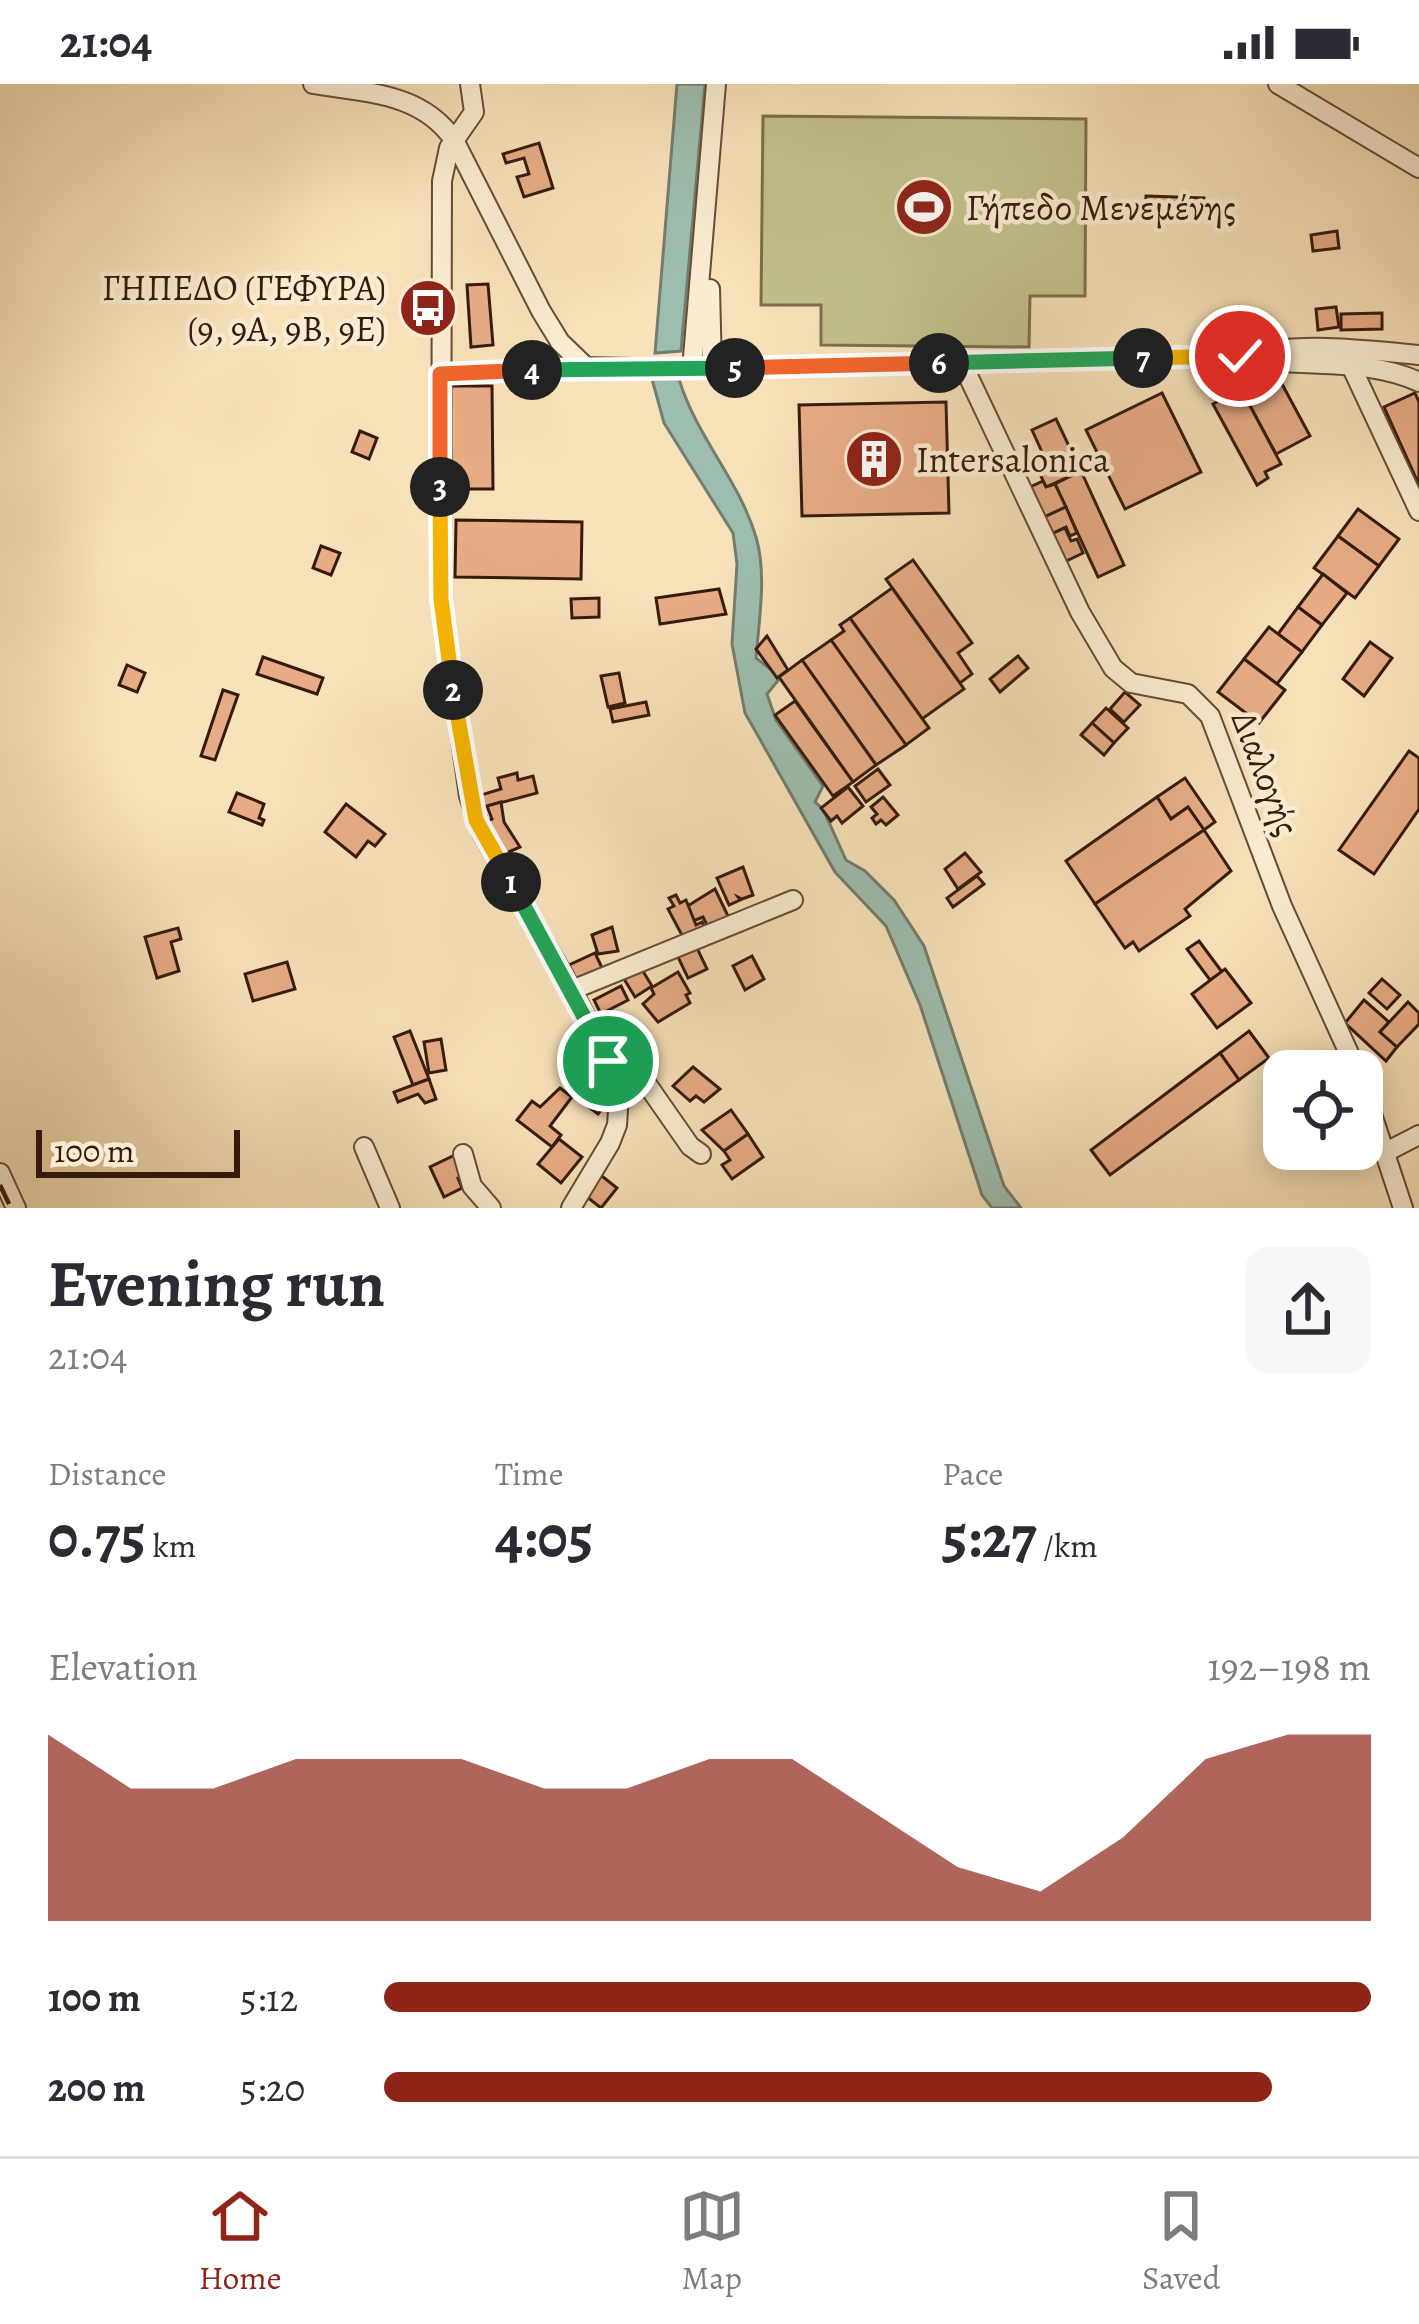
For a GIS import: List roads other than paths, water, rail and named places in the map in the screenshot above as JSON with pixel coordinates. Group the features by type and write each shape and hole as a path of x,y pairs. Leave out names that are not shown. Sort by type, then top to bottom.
{"street":[{"path":"313,84 412,103 440,121 541,311 560,342 586,367"},
{"path":"470,84 474,112 445,158 442,181 442,618 470,796 482,833 572,990 616,1084 617,1124 572,1208"},
{"path":"694,369 716,84"},
{"path":"694,369 713,337 709,309 727,84"},
{"path":"1278,84 1419,168"},
{"path":"713,337 760,367"},
{"path":"1240,356 1347,347 1419,355"},
{"path":"440,374 586,367 694,369 1240,356 1404,375 1419,382"},
{"name":"Διαλογής","path":"962,363 1080,612 1113,668 1131,683 1188,694 1210,716 1282,906 1348,1050"},
{"path":"1352,368 1419,511"},
{"path":"572,990 793,900"},
{"path":"616,1084 627,1078 644,1080 701,1154"},
{"path":"1386,1152 1419,1135"},
{"path":"1383,1144 1402,1208"},
{"path":"364,1148 390,1208"},
{"path":"464,1154 472,1186 491,1208"},
{"path":"0,1173 16,1208"}],"railway":[{"path":"0,1185 11,1208"}],"place":[{"name":"Γήπεδο Μενεμένης","path":"924,207"},
{"name":"ΓΗΠΕΔΟ (ΓΕΦΥΡΑ) (9, 9Α, 9Β, 9Ε)","path":"428,308"},
{"name":"Intersalonica","path":"874,459"}]}
